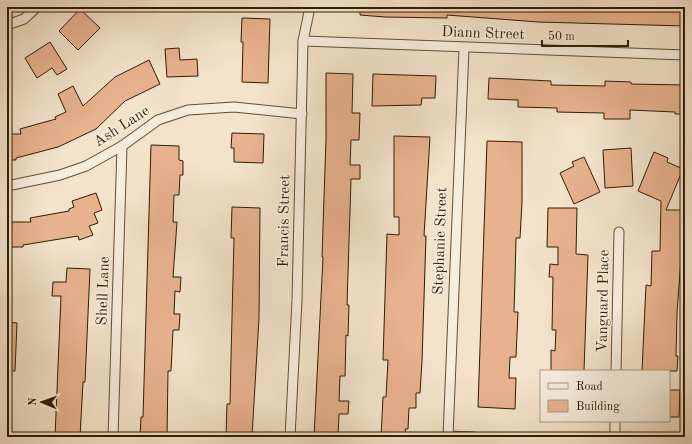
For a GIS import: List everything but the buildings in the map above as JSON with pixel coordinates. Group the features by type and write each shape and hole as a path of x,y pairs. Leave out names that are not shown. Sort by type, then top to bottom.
{"street":[{"path":"7,25 24,19 37,7"},
{"name":"Francis Street","path":"290,437 297,300 303,41 310,7"},
{"name":"Diann Street","path":"303,41 685,55"},
{"name":"Stephanie Street","path":"464,48 448,436 474,437"},
{"name":"Ash Lane","path":"7,186 60,175 86,166 122,146 158,120 188,110 234,107 302,114"},
{"name":"Shell Lane","path":"113,437 122,146"},
{"name":"Vanguard Place","path":"616,370 619,232"},
{"path":"614,437 615,422"}]}
